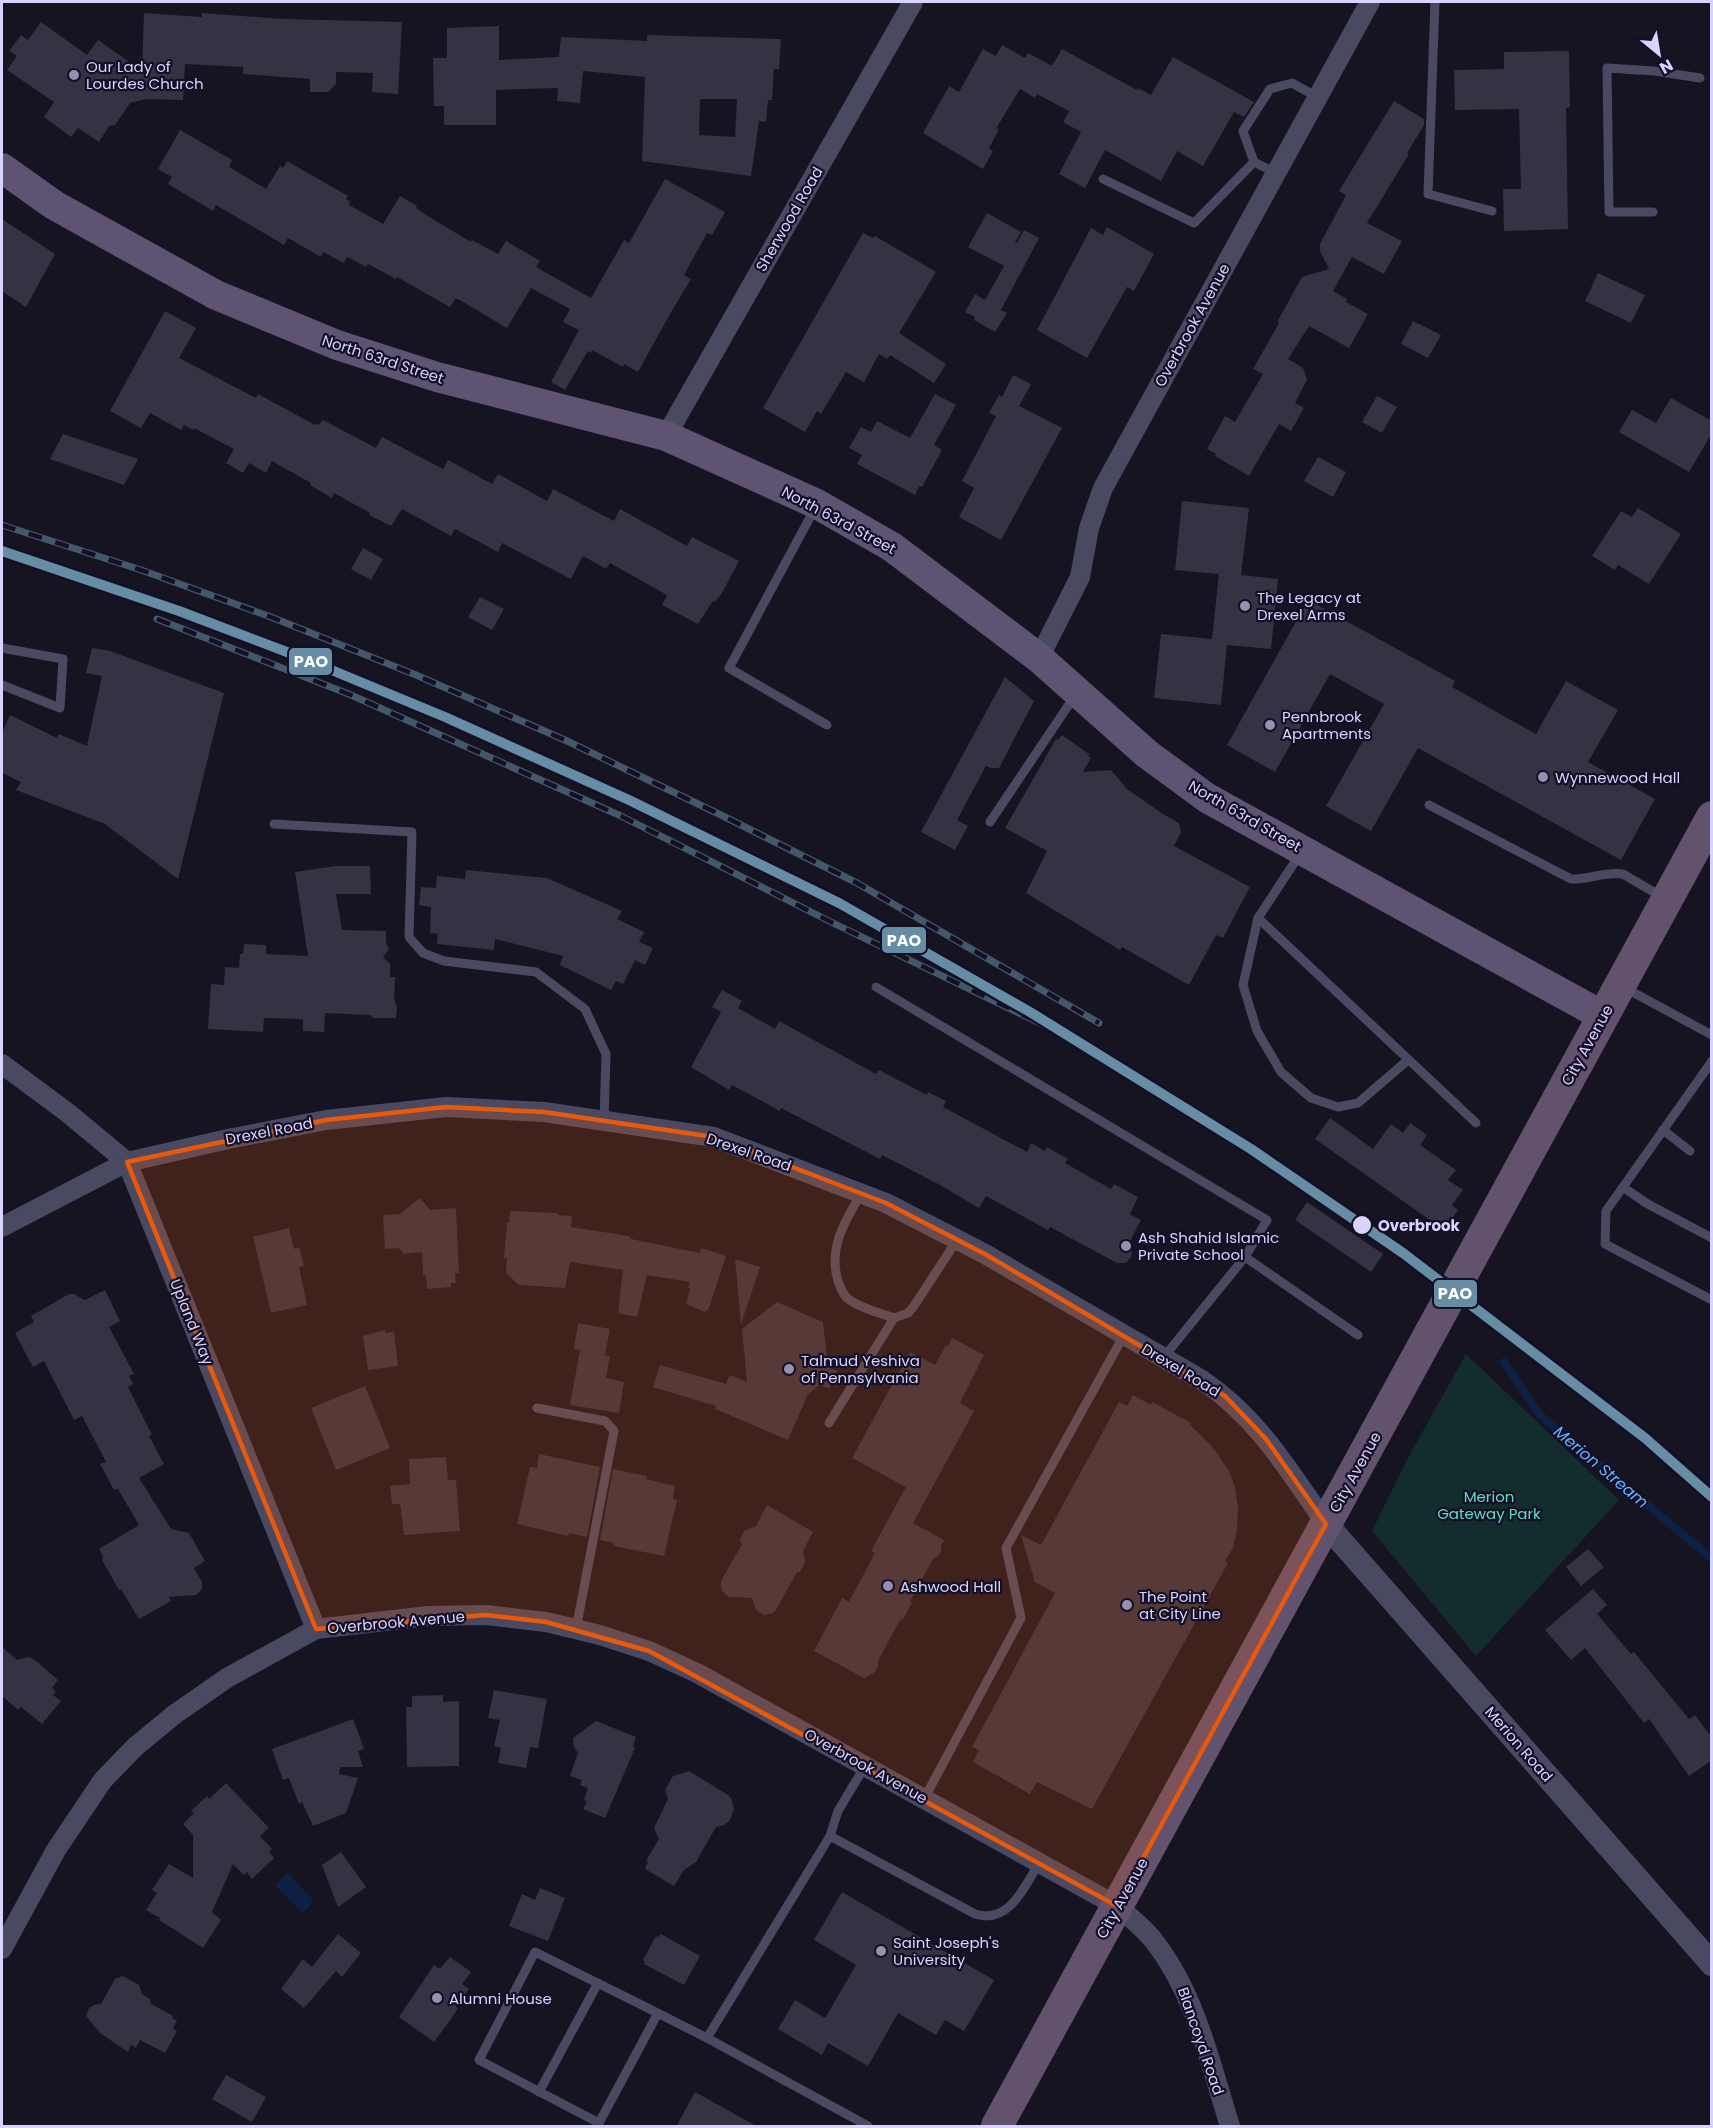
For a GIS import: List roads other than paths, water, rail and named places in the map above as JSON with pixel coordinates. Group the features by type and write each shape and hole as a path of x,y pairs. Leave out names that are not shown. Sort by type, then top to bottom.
{"highway":[{"name":"City Avenue","path":"997,2127 1712,817"}],"main road":[{"name":"North 63rd Street","path":"2,168 54,205 216,295 337,345 437,377 666,436 817,504 892,547 1039,658 1147,754 1207,798 1603,1016"}],"street":[{"name":"Sherwood Road","path":"666,436 913,2"},
{"name":"Overbrook Avenue","path":"1039,658 1080,577 1089,528 1103,488 1370,2"},
{"name":"Upland Way","path":"2,1064 69,1113 127,1162 316,1629"},
{"name":"Drexel Road","path":"2,1227 127,1162 326,1120 446,1107 544,1112 714,1137 886,1203 957,1240 1124,1335 1225,1396 1246,1415 1266,1439 1326,1524"},
{"name":"Merion Road","path":"1326,1524 1712,1964"},
{"name":"Overbrook Avenue","path":"2,1949 56,1850 104,1780 135,1747 175,1714 227,1678 316,1629 428,1616 486,1614 546,1622 649,1651 697,1673 1118,1906"},
{"name":"Blancoyd Road","path":"1118,1906 1154,1942 1181,1983 1190,2001 1230,2127"}],"lane":[{"path":"1436,2 1428,194 1492,211"},
{"path":"1653,212 1609,212 1608,68 1654,71 1700,78"},
{"path":"1276,173 1254,162 1243,131 1270,89 1292,83 1317,97"},
{"path":"1103,179 1194,223 1254,162"},
{"path":"817,504 729,668 826,725"},
{"path":"2,648 63,659 60,708 2,685"},
{"path":"990,822 1078,692"},
{"path":"1429,805 1571,879 1623,874 1666,900"},
{"path":"274,824 412,832 409,937 423,953 444,961 536,972 585,1009 606,1054 604,1121"},
{"path":"1302,850 1258,918 1243,984 1257,1031 1281,1072 1311,1098 1338,1107 1358,1103 1408,1060"},
{"path":"1258,918 1476,1123"},
{"path":"1620,985 1712,1035"},
{"path":"876,987 1267,1220 1245,1257 1163,1358"},
{"path":"1712,1061 1606,1211 1605,1244 1712,1300"},
{"path":"1663,1130 1690,1151"},
{"path":"1623,1187 1646,1203 1712,1238"},
{"path":"861,1194 838,1237 835,1248 836,1275 846,1297 894,1318"},
{"path":"829,1423 894,1318 908,1313 914,1306 957,1240"},
{"path":"1245,1257 1358,1335"},
{"path":"924,1799 1021,1618 1006,1548 1124,1335"},
{"path":"537,1408 606,1421 614,1431 576,1629"},
{"path":"707,2038 830,1836 838,1811 865,1766"},
{"path":"830,1836 984,1917 994,1916 1011,1906 1039,1863"},
{"path":"658,2013 599,2123 479,2060 535,1952 598,1983 658,2013 707,2038 868,2127"},
{"path":"539,2092 598,1983"}],"water":[{"path":"288,1873 314,1901 302,1913 275,1885"}],"waterway":[{"name":"Merion Stream","path":"1504,1362 1540,1415 1712,1559"}],"railway":[{"path":"2,525 141,570 271,617 416,675 565,740 857,883 1099,1023"},
{"path":"157,619 351,695 621,816 833,923 1085,1045"}],"place":[{"name":"Our Lady of Lourdes Church","path":"74,75"},
{"name":"The Legacy at Drexel Arms","path":"1245,606"},
{"name":"Pennbrook Apartments","path":"1270,725"},
{"name":"Wynnewood Hall","path":"1543,777"},
{"name":"Overbrook","path":"1362,1225"},
{"name":"Ash Shahid Islamic Private School","path":"1126,1246"},
{"name":"Talmud Yeshiva of Pennsylvania","path":"789,1369"},
{"name":"Ashwood Hall","path":"888,1586"},
{"name":"The Point at City Line","path":"1127,1605"},
{"name":"Saint Joseph's University","path":"881,1951"},
{"name":"Alumni House","path":"437,1998"}],"park label":[{"name":"Merion Gateway Park","path":"1489,1504"}]}
